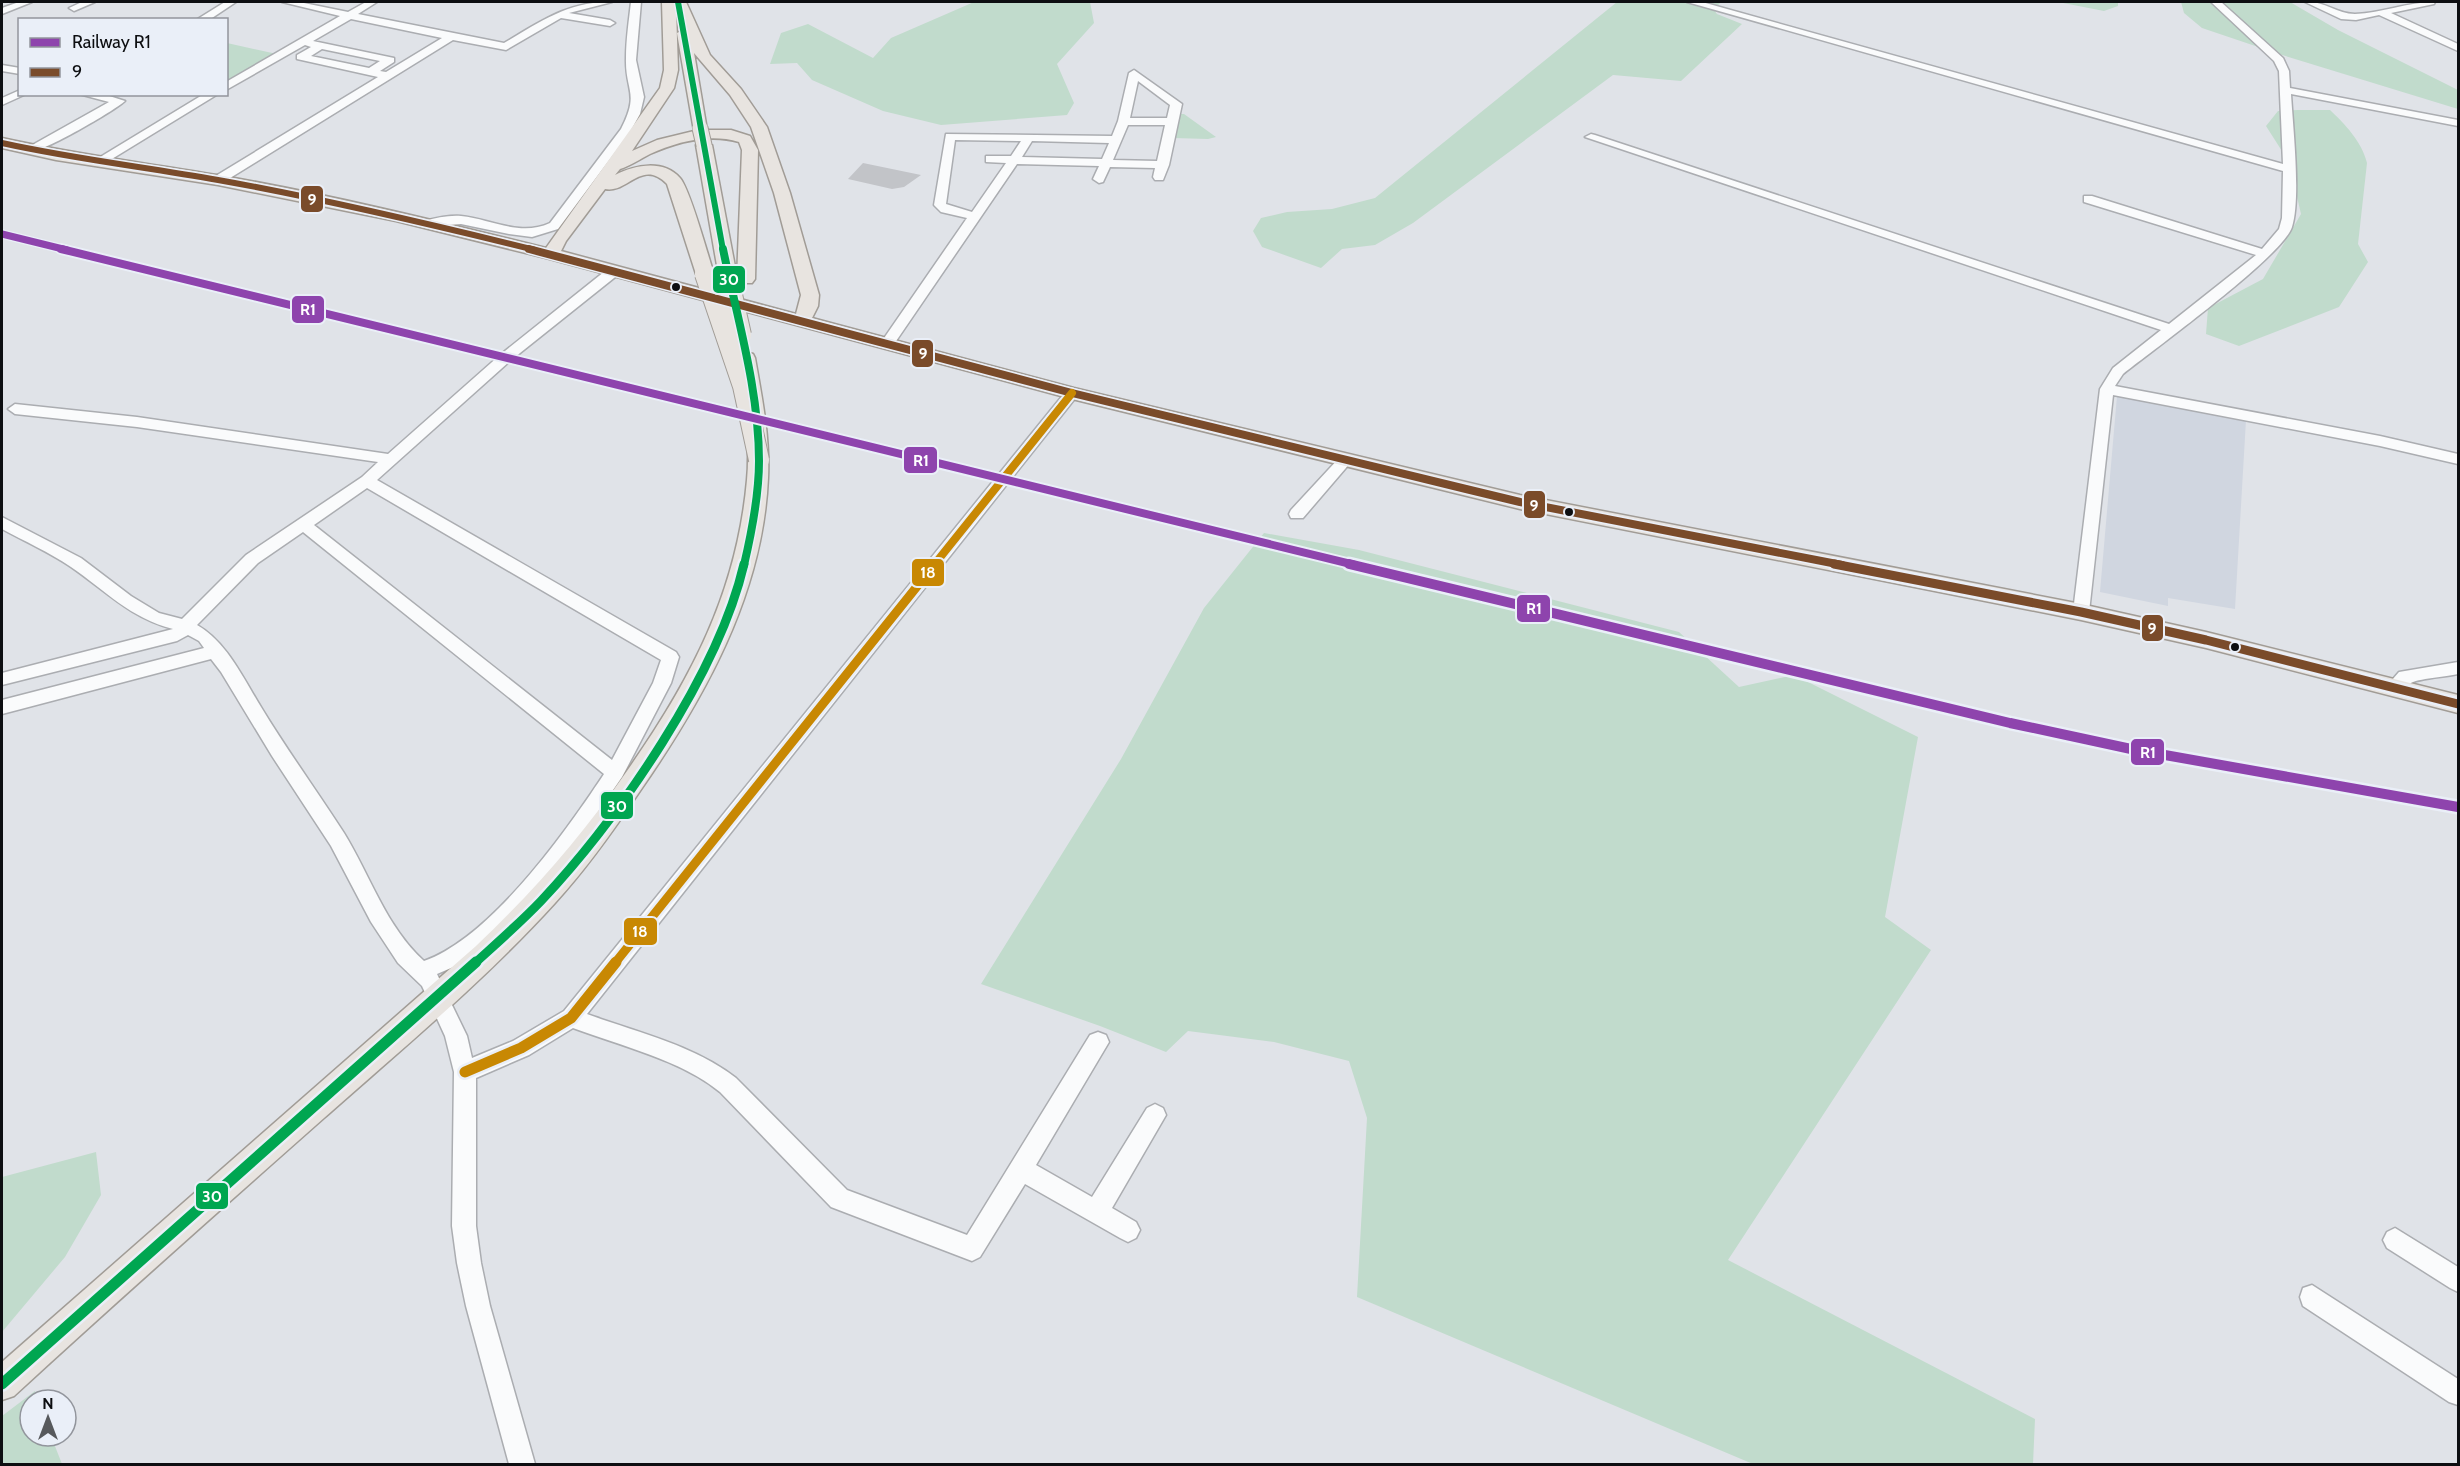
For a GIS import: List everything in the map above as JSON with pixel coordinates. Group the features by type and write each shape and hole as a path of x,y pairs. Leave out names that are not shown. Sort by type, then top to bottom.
{"main road":[{"path":"551,254 558,240 612,168 667,88 671,70 669,2"},
{"path":"669,2 685,50"},
{"path":"2,1384 108,1287 439,998 544,897 605,822 657,750 688,700 718,642 735,598 747,554 758,489 756,404 746,357 737,278 700,128 685,50 679,2"},
{"path":"679,2 703,56 736,92 759,128 782,193 810,295 809,306 802,321"},
{"path":"612,168 650,147 673,141 720,134 745,139 750,150 746,234 737,278"},
{"path":"2,142 31,150 98,162 218,180 428,224 551,254 1071,393 1520,502 2081,612 2206,640 2458,704"},
{"path":"551,254 570,242 609,186 625,176 651,170 666,173 675,182 743,386 759,460"}],"street":[{"path":"2,11 27,2"},
{"path":"74,8 90,2"},
{"path":"204,18 231,2"},
{"path":"287,2 451,38 506,47 558,14 574,7 607,2"},
{"path":"228,86 372,2"},
{"path":"428,224 461,220 533,233 547,230 554,225 626,130 634,114 638,97 631,60 636,2"},
{"path":"1692,2 2289,169"},
{"path":"2081,612 2107,389 2118,371 2265,254 2285,230 2289,218 2284,71 2279,60 2216,2"},
{"path":"2310,2 2341,16 2382,13 2430,2"},
{"path":"2382,13 2458,48"},
{"path":"558,14 610,23"},
{"path":"218,180 451,38"},
{"path":"304,42 390,60 370,72"},
{"path":"321,45 301,57 390,76"},
{"path":"2,68 18,71"},
{"path":"990,159 1106,164 1161,171 1176,104 1134,73 1124,121 1117,140 1106,164 1099,179"},
{"path":"2285,90 2458,123"},
{"path":"2,102 18,94"},
{"path":"31,150 119,101 101,96"},
{"path":"98,162 210,96"},
{"path":"1124,121 1172,122"},
{"path":"974,216 945,209 940,205 950,136 1117,140"},
{"path":"887,344 1029,138"},
{"path":"1591,138 2172,329"},
{"path":"2088,199 2265,254"},
{"path":"2,679 177,635 188,627 232,577 252,559 368,482 505,358 614,271"},
{"path":"2107,389 2380,441 2458,459"},
{"path":"465,1072 521,1048 571,1018 1071,393"},
{"path":"15,409 137,422 391,459"},
{"path":"1297,514 1346,459"},
{"path":"368,482 670,657 662,682 615,772 580,828 553,863 479,940 462,953 421,971"},
{"path":"2,522 75,562 125,600 154,618 188,627 205,637 227,667 278,751 338,840 378,916 405,957 429,979 456,1036 465,1072 464,1226 468,1263 522,1464"},
{"path":"304,525 615,772"},
{"path":"2,707 216,651"},
{"path":"2394,688 2405,677 2458,668"},
{"path":"571,1018 694,1063 713,1073 728,1085 839,1199 972,1248 1098,1042"},
{"path":"1096,1212 1155,1115"},
{"path":"1021,1169 1128,1230"},
{"path":"2395,1240 2458,1281"},
{"path":"2312,1298 2458,1393"}],"shaded area":[{"path":"2117,396 2246,420 2235,609 2168,598 2168,606 2100,592"}],"green space":[{"path":"974,2 1090,2 1094,23 1057,64 1074,103 1067,115 941,125 883,111 812,80 797,63 770,64 781,33 808,24 873,58 891,38"},
{"path":"1617,2 1721,2 1714,10 1717,14 1742,24 1681,81 1613,75 1413,223 1375,245 1342,249 1321,268 1262,247 1253,231 1261,218 1287,212 1332,209 1375,198"},
{"path":"2058,2 2118,2 2118,6 2104,11"},
{"path":"2181,2 2290,2 2338,30 2458,90 2458,109 2202,28 2184,13"},
{"path":"228,43 277,54 228,83"},
{"path":"2330,110 2347,127 2365,155 2367,163 2358,244 2368,262 2339,307 2239,346 2206,334 2208,308 2263,279 2301,214 2289,162 2266,126 2278,111"},
{"path":"1177,114 1184,114 1216,137 1208,139 1173,138"},
{"path":"1264,533 1359,550 1679,632 1739,687 1794,675 1918,737 1885,917 1931,950 1728,1260 2035,1419 2033,1464 1753,1464 1357,1297 1367,1118 1349,1061 1274,1042 1188,1031 1166,1052 981,984 1121,759 1204,608"},
{"path":"96,1152 101,1195 65,1257 2,1332 2,1177"},
{"path":"18,1404 18,1448 56,1448 62,1464 2,1464 2,1416"}],"building":[{"path":"863,163 921,175 904,187 892,189 848,179"}],"rail line":[{"name":"R1","path":"2,234 1002,480 2010,723 2131,749 2458,807"}],"transit line":[{"name":"30","path":"2,1384 147,1253 369,1059 539,902 567,871 625,795 694,688 713,650 743,571 752,530 758,487 758,434 751,382 715,209 678,2"},
{"name":"9","path":"2,143 56,155 218,180 396,216 551,254 1072,393 1520,502 2081,612 2206,640 2458,704"},
{"name":"18","path":"465,1072 521,1048 571,1018 1072,393"}]}
